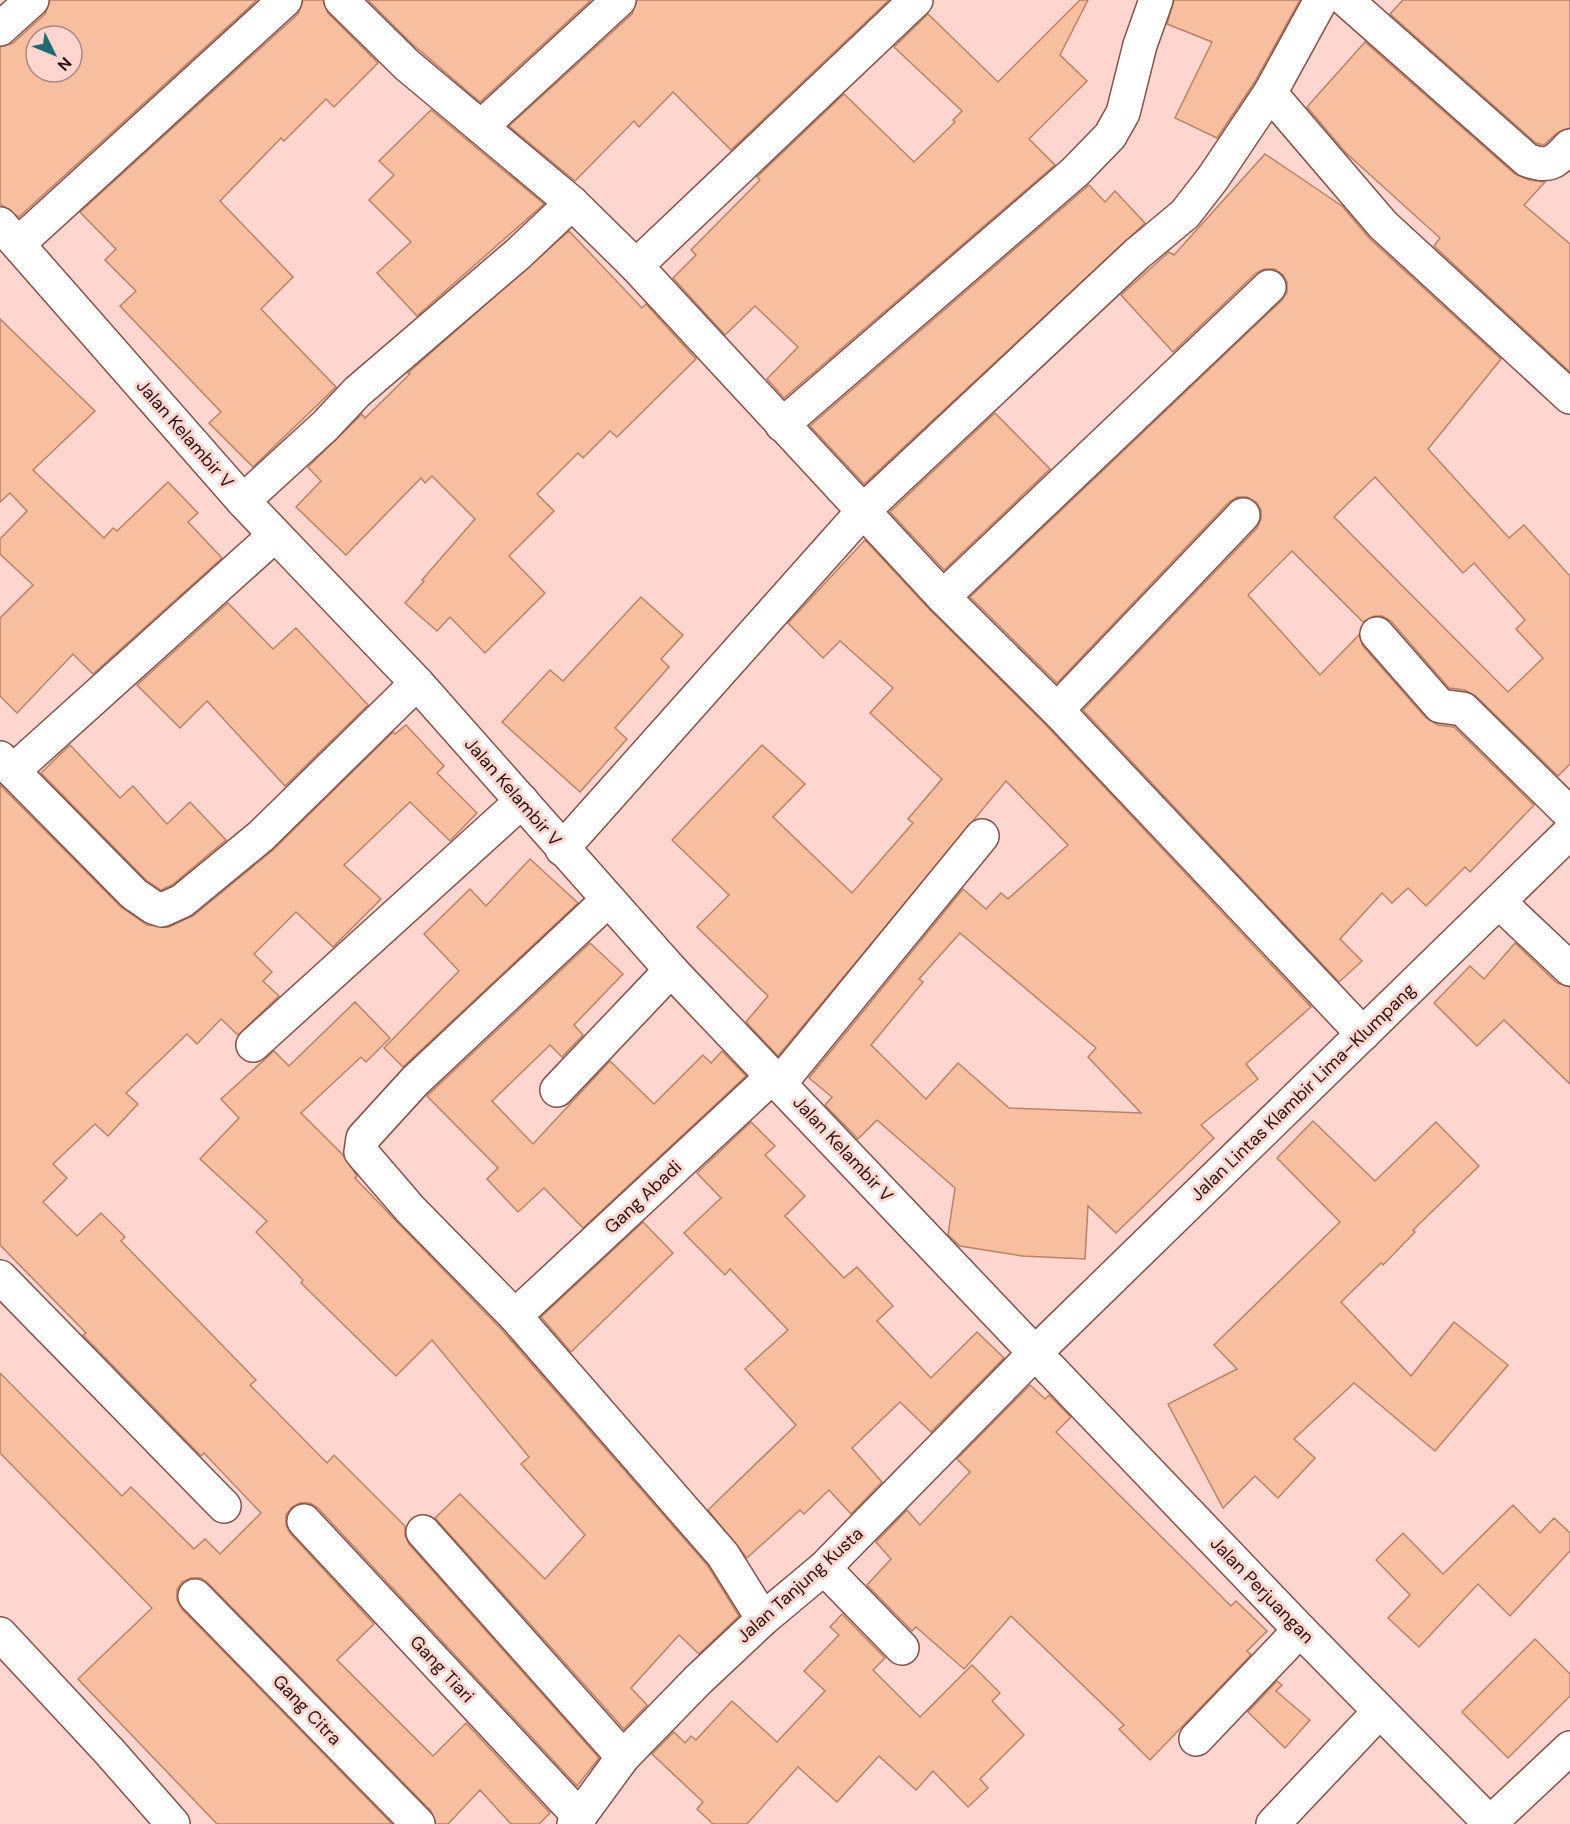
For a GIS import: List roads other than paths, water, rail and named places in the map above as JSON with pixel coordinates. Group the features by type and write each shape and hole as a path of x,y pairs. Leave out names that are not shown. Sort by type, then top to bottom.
{"street":[{"path":"0,29 32,0"},
{"path":"9,234 285,0"},
{"path":"341,0 459,112 481,127 572,203 636,266 942,597 1057,710 1363,1034"},
{"path":"481,127 619,0"},
{"path":"636,266 916,0"},
{"path":"782,425 1075,172 1110,136 1123,113 1140,45 1156,0"},
{"path":"562,849 864,510 1137,254 1185,214 1270,93 1321,0"},
{"path":"1346,0 1527,160 1543,165 1554,162 1570,146"},
{"path":"1270,93 1383,225 1570,397"},
{"path":"243,501 325,426 357,392 518,254 572,203"},
{"name":"Jalan Kelambir V","path":"9,234 243,501 417,682 671,970 1035,1353"},
{"path":"942,597 1269,287"},
{"path":"1057,710 1243,515"},
{"path":"275,535 6,765 134,894 153,907 162,910 182,902 261,836 417,682"},
{"path":"1377,634 1440,706 1444,709 1463,709 1570,814"},
{"path":"253,1045 522,801"},
{"name":"Jalan Lintas Klambir Lima–Klumpang","path":"1035,1353 1570,832"},
{"name":"Gang Abadi","path":"515,1316 776,1080 982,836"},
{"path":"608,900 415,1081 363,1137 361,1152 410,1209 515,1316 723,1555 763,1619"},
{"path":"1499,902 1570,969"},
{"path":"557,1090 671,970"},
{"path":"0,1276 224,1506"},
{"name":"Jalan Tanjung Kusta","path":"577,1821 623,1757 698,1680 763,1619 824,1568 1035,1353"},
{"name":"Jalan Perjuangan","path":"1035,1353 1379,1712 1491,1823"},
{"name":"Gang Tiari","path":"304,1521 577,1821"},
{"path":"423,1532 623,1757"},
{"path":"824,1568 902,1648"},
{"name":"Gang Citra","path":"195,1596 418,1824"},
{"path":"1196,1739 1300,1630"},
{"path":"0,1634 173,1824"},
{"path":"1273,1824 1379,1712"},
{"path":"1491,1823 1570,1748"}]}
